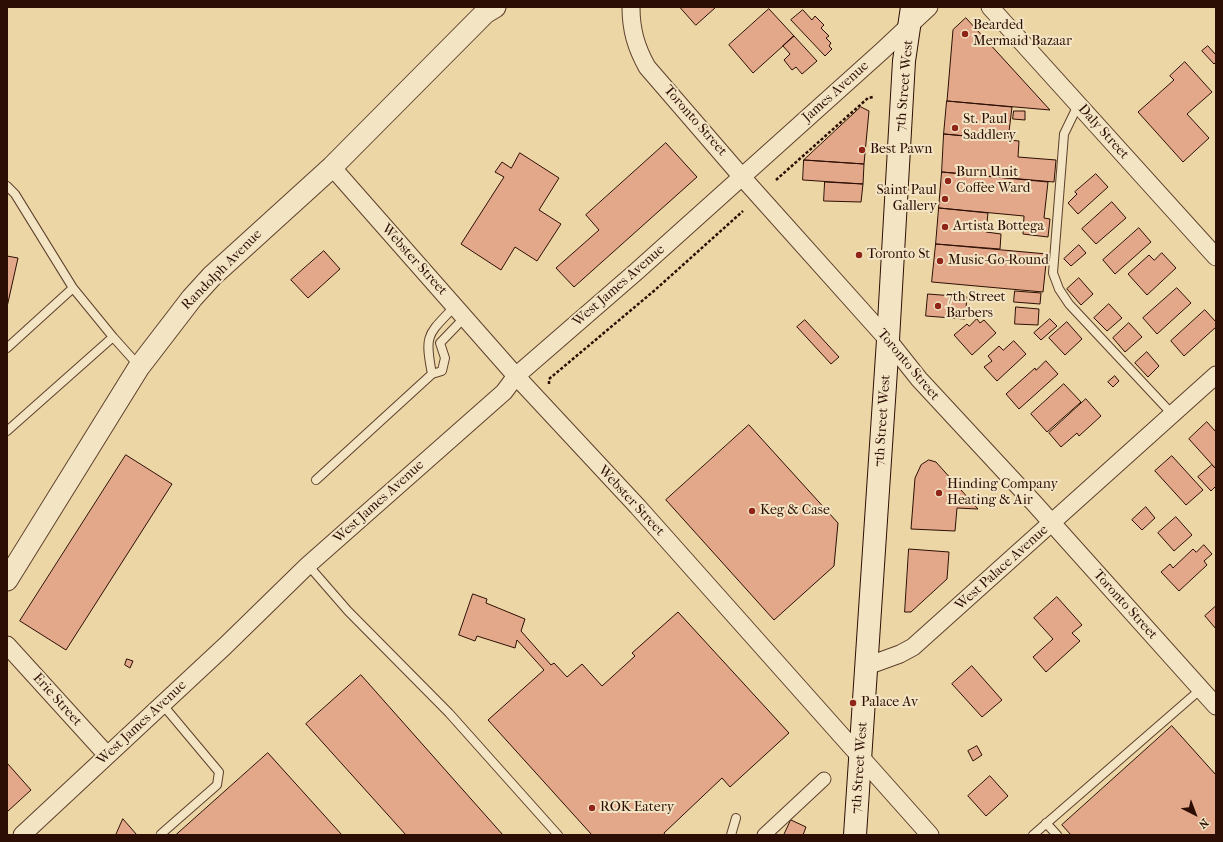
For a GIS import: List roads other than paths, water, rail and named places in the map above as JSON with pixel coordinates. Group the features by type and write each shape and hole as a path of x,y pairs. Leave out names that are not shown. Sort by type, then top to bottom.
{"main road":[{"name":"7th Street West","path":"855,835 888,340 904,61 912,15"}],"street":[{"name":"Toronto Street","path":"631,7 634,36 638,50 647,66 742,177 888,340 919,379 1216,706"},
{"name":"James Avenue","path":"742,177 882,51 912,15 929,7"},
{"name":"Daly Street","path":"990,7 1216,257"},
{"name":"Randolph Avenue","path":"7,580 139,367 169,325 212,276 332,167 487,9"},
{"name":"Webster Street","path":"332,167 516,376 638,506 930,835"},
{"name":"West James Avenue","path":"22,835 308,565 504,392 516,376 638,271 742,177"},
{"name":"West Palace Avenue","path":"867,666 900,654 913,647 1052,524 1216,375"},
{"name":"Erie Street","path":"7,645 107,755"},
{"path":"764,835 824,779"}],"lane":[{"path":"1078,105 1064,134 1054,273 1059,289 1069,304 1172,414"},
{"path":"7,186 15,194 73,288 112,337 139,367"},
{"path":"7,348 73,288"},
{"path":"432,374 427,347 431,332 460,312"},
{"path":"316,480 432,374 442,371 445,358 440,343 460,312"},
{"path":"7,431 112,337"},
{"path":"308,565 348,611 449,713 558,835"},
{"path":"1033,835 1201,689"},
{"path":"161,834 217,785 219,772 162,704"},
{"path":"731,835 736,818"},
{"path":"1046,823 1057,835"}],"place":[{"name":"Bearded Mermaid Bazaar","path":"965,34"},
{"name":"St. Paul Saddlery","path":"955,128"},
{"name":"Best Pawn","path":"862,150"},
{"name":"Burn Unit Coffee Ward","path":"948,181"},
{"name":"Saint Paul Gallery","path":"945,199"},
{"name":"Artista Bottega","path":"945,227"},
{"name":"Toronto St","path":"859,255"},
{"name":"Music-Go-Round","path":"940,261"},
{"name":"7th Street Barbers","path":"938,306"},
{"name":"Hinding Company Heating & Air","path":"939,493"},
{"name":"Keg & Case","path":"752,511"},
{"name":"Palace Av","path":"853,703"},
{"name":"ROK Eatery","path":"592,808"}]}
